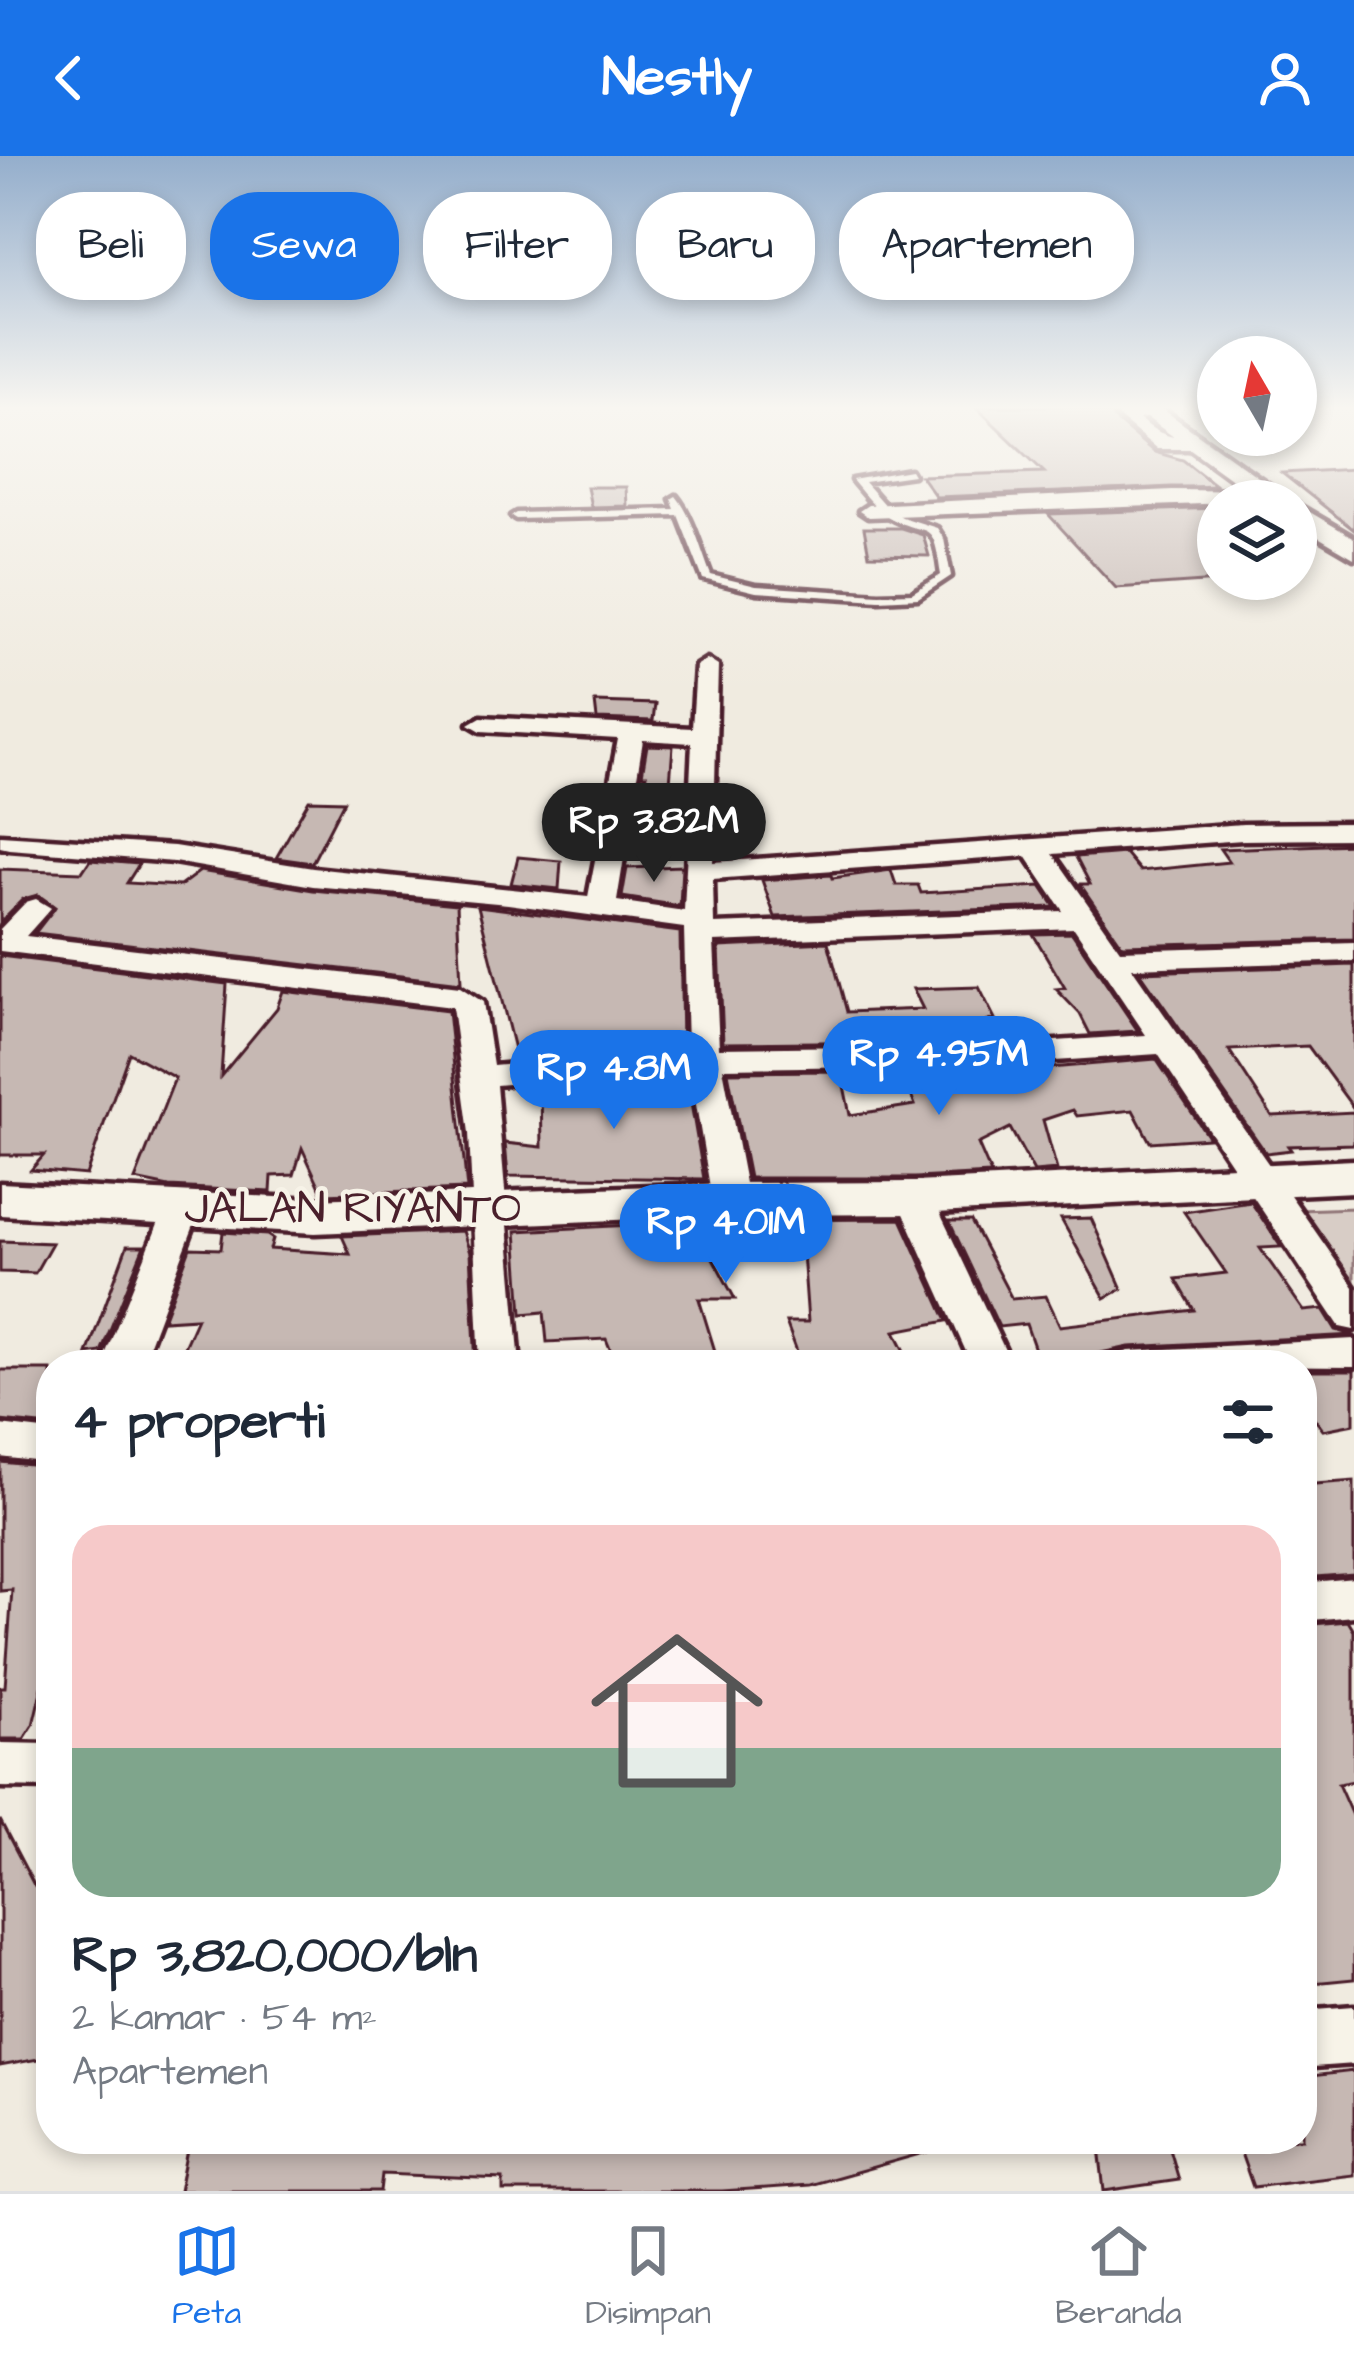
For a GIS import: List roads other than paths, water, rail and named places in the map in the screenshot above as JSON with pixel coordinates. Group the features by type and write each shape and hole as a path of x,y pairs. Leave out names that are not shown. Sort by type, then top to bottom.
{"street":[{"path":"876,510 1076,501"},
{"path":"1317,526 1354,550"},
{"path":"707,666 698,927 702,1058 730,1198"},
{"path":"481,724 705,736"},
{"path":"601,908 632,732"},
{"path":"699,872 1243,832 1354,831"},
{"path":"9,841 174,854 313,877 601,908 698,927 1081,919"},
{"path":"1033,846 1107,961 1354,1317"},
{"path":"2,942 36,908"},
{"path":"2,942 449,994 466,1002 486,1133 499,1350"},
{"path":"1107,961 1354,952"},
{"path":"477,1077 702,1058 1011,1054 1164,1044"},
{"name":"JALAN RIYANTO","path":"0,1199 315,1216 730,1198 915,1198 1354,1176"},
{"path":"915,1198 985,1350"},
{"path":"127,1350 181,1212"},
{"path":"1317,1355 1354,1353"},
{"path":"0,1441 36,1445"},
{"path":"1317,1601 1354,1597"},
{"path":"0,1765 36,1766"},
{"path":"1317,2038 1354,2035"}],"lane":[{"path":"677,501 707,577 727,585 879,597 931,590 946,577 939,538 923,523 876,510 871,501"},
{"path":"516,516 682,512"}]}
